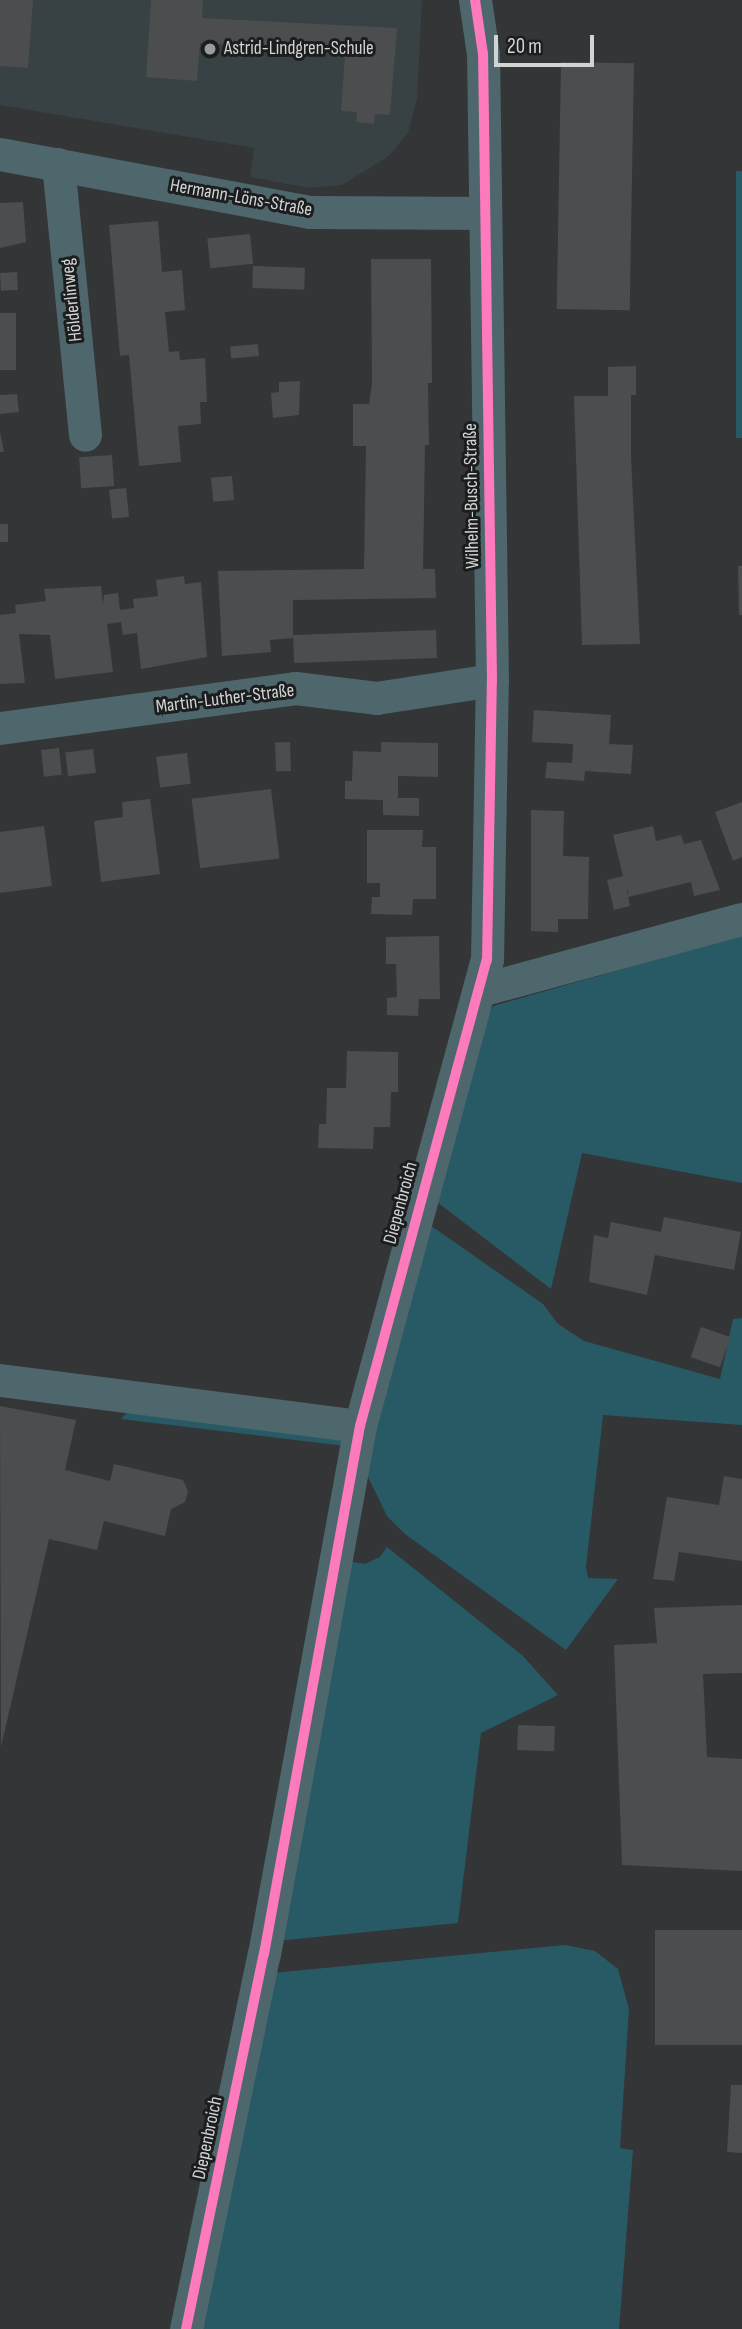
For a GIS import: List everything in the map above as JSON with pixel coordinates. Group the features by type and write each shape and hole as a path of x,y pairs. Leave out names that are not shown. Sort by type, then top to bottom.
{"street":[{"name":"Wilhelm-Busch-Straße","path":"475,0 483,54 492,680 489,931 480,990"},
{"name":"Hermann-Löns-Straße","path":"0,154 310,212 485,213"},
{"name":"Hölderlinweg","path":"58,164 86,435"},
{"name":"Martin-Luther-Straße","path":"0,728 295,688 376,698 492,680"},
{"path":"480,990 742,919"},
{"name":"Diepenbroich","path":"186,2329 264,1954 360,1426 480,990"},
{"path":"0,1380 360,1426"}],"shaded area":[{"name":"Astrid-Lindgren-Schule","path":"0,0 422,0 417,98 408,133 389,156 342,185 309,188 250,177 254,148 0,105"},
{"path":"736,171 742,171 742,438 736,438"},
{"path":"742,935 742,1183 582,1153 551,1289 433,1199 481,1025 493,1006"},
{"path":"427,1223 543,1304 558,1324 584,1341 720,1379 733,1319 742,1318 742,1425 603,1415 586,1567 588,1578 618,1579 566,1650 405,1534 387,1516 368,1477 365,1450"},
{"path":"129,1411 346,1435 345,1446 121,1419"},
{"path":"387,1547 522,1655 558,1695 481,1733 458,1923 276,1941 347,1561 365,1564 380,1557"},
{"path":"565,1945 595,1951 618,1969 629,2009 620,2148 633,2150 619,2329 200,2329 272,1973"}],"building":[{"path":"0,0 33,0 28,68 0,66"},
{"path":"151,0 203,0 202,18 397,28 390,115 375,114 374,124 356,122 357,112 341,111 345,53 200,43 197,81 146,77"},
{"path":"561,62 634,63 630,310 557,309"},
{"path":"23,202 26,242 0,248 0,203"},
{"path":"158,221 162,272 182,270 185,310 165,312 169,352 179,351 180,360 205,358 207,402 200,402 201,424 178,426 181,462 139,466 129,355 120,356 109,225"},
{"path":"250,234 253,264 210,268 207,238"},
{"path":"371,259 431,259 432,383 428,383 429,445 425,445 423,569 435,569 436,598 293,600 293,638 270,640 271,652 222,656 218,571 364,569 366,446 353,446 353,404 369,404 372,384"},
{"path":"253,266 305,268 304,290 252,288"},
{"path":"17,272 18,290 1,291 0,273"},
{"path":"0,313 16,313 16,370 0,370"},
{"path":"258,344 259,356 231,358 230,346"},
{"path":"636,366 636,395 631,395 631,457 640,644 582,645 574,396 608,396 608,367"},
{"path":"300,381 299,415 273,418 271,393 279,392 279,382"},
{"path":"17,394 19,412 0,414 0,395"},
{"path":"0,432 4,452 0,452"},
{"path":"112,455 114,486 81,488 79,457"},
{"path":"232,476 234,500 213,502 211,478"},
{"path":"126,488 129,517 112,519 109,490"},
{"path":"0,524 8,524 8,542 0,542"},
{"path":"738,566 742,566 742,615 739,615"},
{"path":"184,576 185,584 201,582 207,657 141,669 137,633 123,635 121,622 107,624 113,672 55,679 50,635 19,634 25,683 0,684 0,615 16,613 15,605 46,601 44,589 101,586 103,604 104,595 118,593 120,610 134,608 133,599 158,596 156,580"},
{"path":"436,630 437,658 294,663 293,635"},
{"path":"534,710 611,715 609,744 633,745 631,774 585,771 584,781 545,778 547,762 572,763 573,744 532,742"},
{"path":"290,742 291,771 276,772 275,743"},
{"path":"381,742 438,743 438,777 398,776 398,798 419,798 419,816 383,815 383,800 345,799 345,781 352,781 353,751 381,752"},
{"path":"59,748 62,775 44,777 41,750"},
{"path":"93,749 96,773 68,776 65,752"},
{"path":"187,753 191,784 160,788 156,757"},
{"path":"271,789 280,858 200,868 192,799"},
{"path":"150,799 160,874 101,882 94,821 123,817 122,802"},
{"path":"742,802 742,857 733,861 715,812"},
{"path":"531,810 564,811 563,856 589,857 588,919 558,919 558,932 531,931"},
{"path":"44,826 52,886 0,893 0,832"},
{"path":"653,826 656,841 681,835 684,844 701,840 720,890 694,896 691,882 628,897 630,906 614,910 607,880 623,876 613,835"},
{"path":"367,830 423,830 422,847 436,847 436,899 413,899 412,915 371,914 372,897 380,897 380,883 367,883"},
{"path":"439,936 440,999 419,999 418,1016 387,1015 387,998 397,997 396,964 386,964 386,937"},
{"path":"347,1051 398,1052 398,1092 391,1092 390,1127 374,1127 373,1149 318,1148 319,1124 326,1124 327,1088 346,1088"},
{"path":"664,1217 741,1232 734,1270 655,1255 647,1295 589,1282 594,1235 608,1238 611,1222 661,1232"},
{"path":"701,1327 730,1337 720,1367 691,1357"},
{"path":"0,1406 76,1420 65,1470 110,1481 114,1464 183,1480 188,1491 185,1502 171,1509 165,1536 104,1521 97,1550 49,1539 1,1747"},
{"path":"724,1476 742,1479 742,1561 679,1552 674,1581 653,1579 667,1497 719,1505"},
{"path":"742,1605 742,1673 703,1674 707,1757 742,1759 742,1871 622,1865 614,1645 657,1643 654,1608"},
{"path":"518,1725 555,1726 554,1751 517,1750"},
{"path":"655,1930 742,1930 742,2045 655,2045"},
{"path":"731,2085 742,2085 742,2153 727,2152"}],"cycle path":[{"path":"186,2329 264,1954 360,1426 487,960 492,680 483,54 475,0"}],"place":[{"name":"Astrid-Lindgren-Schule","path":"210,49"}]}
